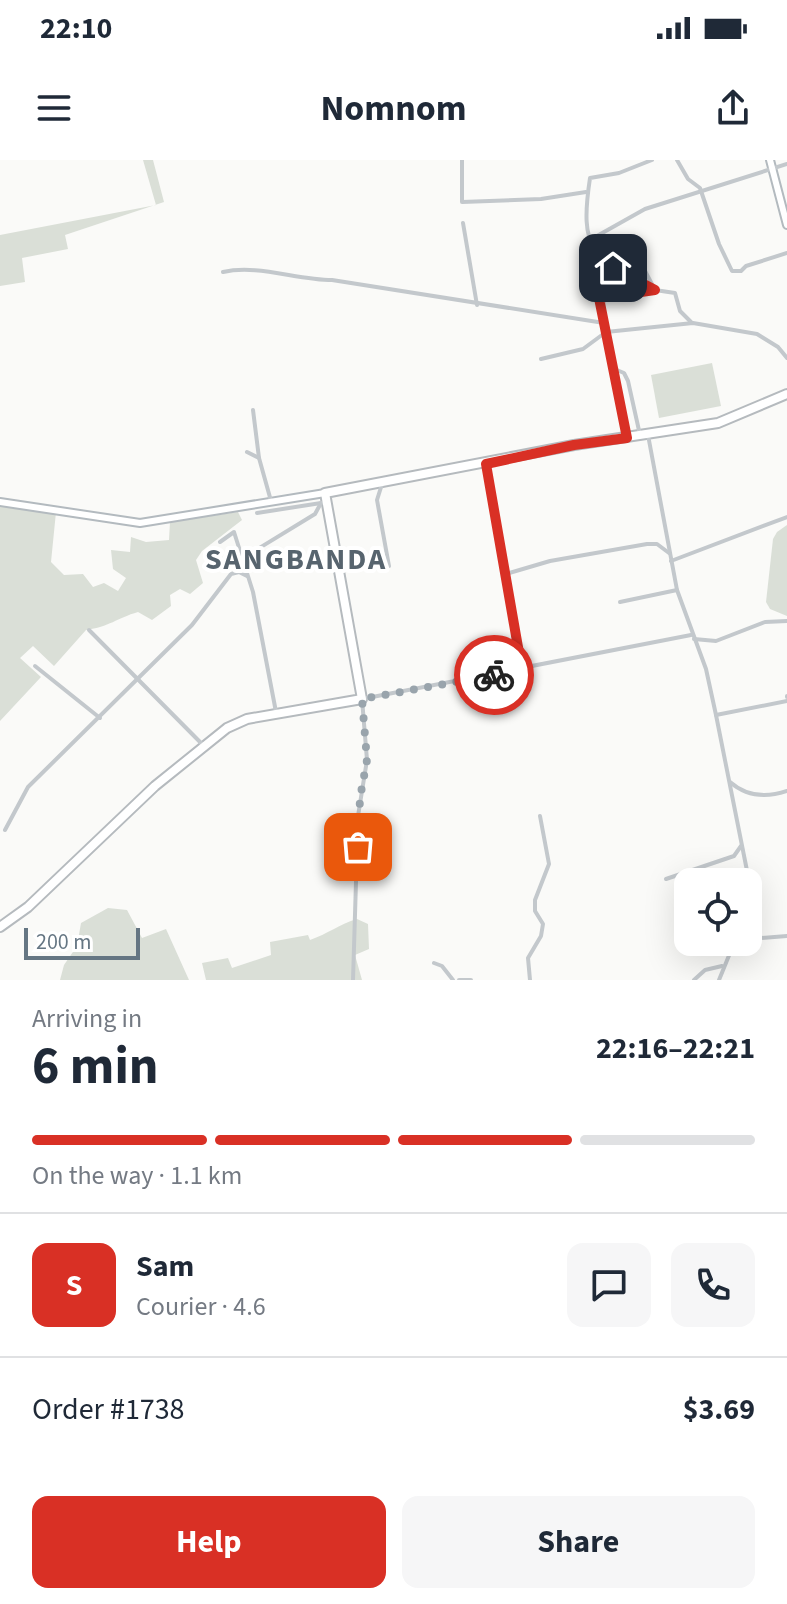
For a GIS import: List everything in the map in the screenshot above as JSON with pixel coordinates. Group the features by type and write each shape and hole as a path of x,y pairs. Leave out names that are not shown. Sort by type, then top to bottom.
{"main road":[{"path":"0,927 28,907 155,786 237,722 362,699 324,499 382,484 574,445 718,423 787,394"}],"street":[{"path":"462,160 462,202 541,199 586,192"},
{"path":"627,438 588,241 586,192 590,178 619,173 652,160"},
{"path":"677,160 688,179 701,191 732,271 741,271 746,266 787,253"},
{"path":"770,160 787,225"},
{"path":"588,241 645,209 787,164"},
{"path":"463,223 477,305"},
{"path":"588,241 613,268 655,290"},
{"path":"632,246 655,290"},
{"path":"223,272 246,270 307,280 332,280 604,323"},
{"path":"599,298 655,290 675,293 680,311 693,323"},
{"path":"541,359 583,349 606,332 693,323 757,334 778,347 787,358"},
{"path":"612,368 624,373 628,381 644,436 677,590 716,715 746,868"},
{"path":"253,410 259,458 271,501"},
{"path":"247,452 259,458"},
{"path":"486,464 522,670"},
{"path":"382,484 377,500 389,566"},
{"path":"0,502 140,523 271,501 324,499"},
{"path":"257,513 324,499"},
{"path":"243,558 315,514 324,499"},
{"path":"671,561 787,517"},
{"path":"220,542 234,532 243,558 276,714"},
{"path":"506,574 546,562 647,544 657,544 669,553"},
{"path":"5,830 28,787 203,613 231,574 247,576"},
{"path":"620,602 677,590"},
{"path":"353,980 358,816 367,760 362,699 692,637 716,641 765,622 787,621"},
{"path":"89,630 140,678 204,747"},
{"path":"35,666 100,718"},
{"path":"716,715 787,698"},
{"path":"728,780 744,793 762,796 787,791"},
{"path":"530,980 528,958 541,936 543,924 535,911 535,900 549,864 540,816"},
{"path":"666,879 734,856 741,844"},
{"path":"762,936 787,936"},
{"path":"719,980 722,966 732,956"},
{"path":"434,963 442,966 456,980 471,980"},
{"path":"694,980 705,970 722,966"}],"shaded area":[{"path":"143,160 153,160 164,202 156,205"},
{"path":"154,205 65,235 68,249 22,258 25,282 0,286 0,235"},
{"path":"712,363 721,406 659,418 651,375"},
{"path":"0,505 56,512 51,562 64,575 83,574 93,587 104,583 118,591 126,578 113,569 111,550 130,552 131,537 146,542 169,540 170,522 238,512 242,520 202,551 196,560 203,583 190,594 180,589 170,595 171,606 152,620 138,612 86,630 54,666 33,646 20,658 41,677 0,721"},
{"path":"787,525 787,616 770,609 766,602 773,539"},
{"path":"108,908 127,910 142,938 166,929 189,980 60,980 64,965 77,946 81,923"},
{"path":"357,919 368,924 369,949 355,955 362,980 206,980 202,963 228,958 232,968 271,955 270,942 308,935 310,940"}],"way so far":[{"path":"358,847 358,816 367,760 362,699 494,675"}],"district":[{"name":"SANGBANDA","path":"296,559"}],"route":[{"path":"494,675 522,670 486,464 574,445 627,438 599,298 655,290 613,268"}]}
